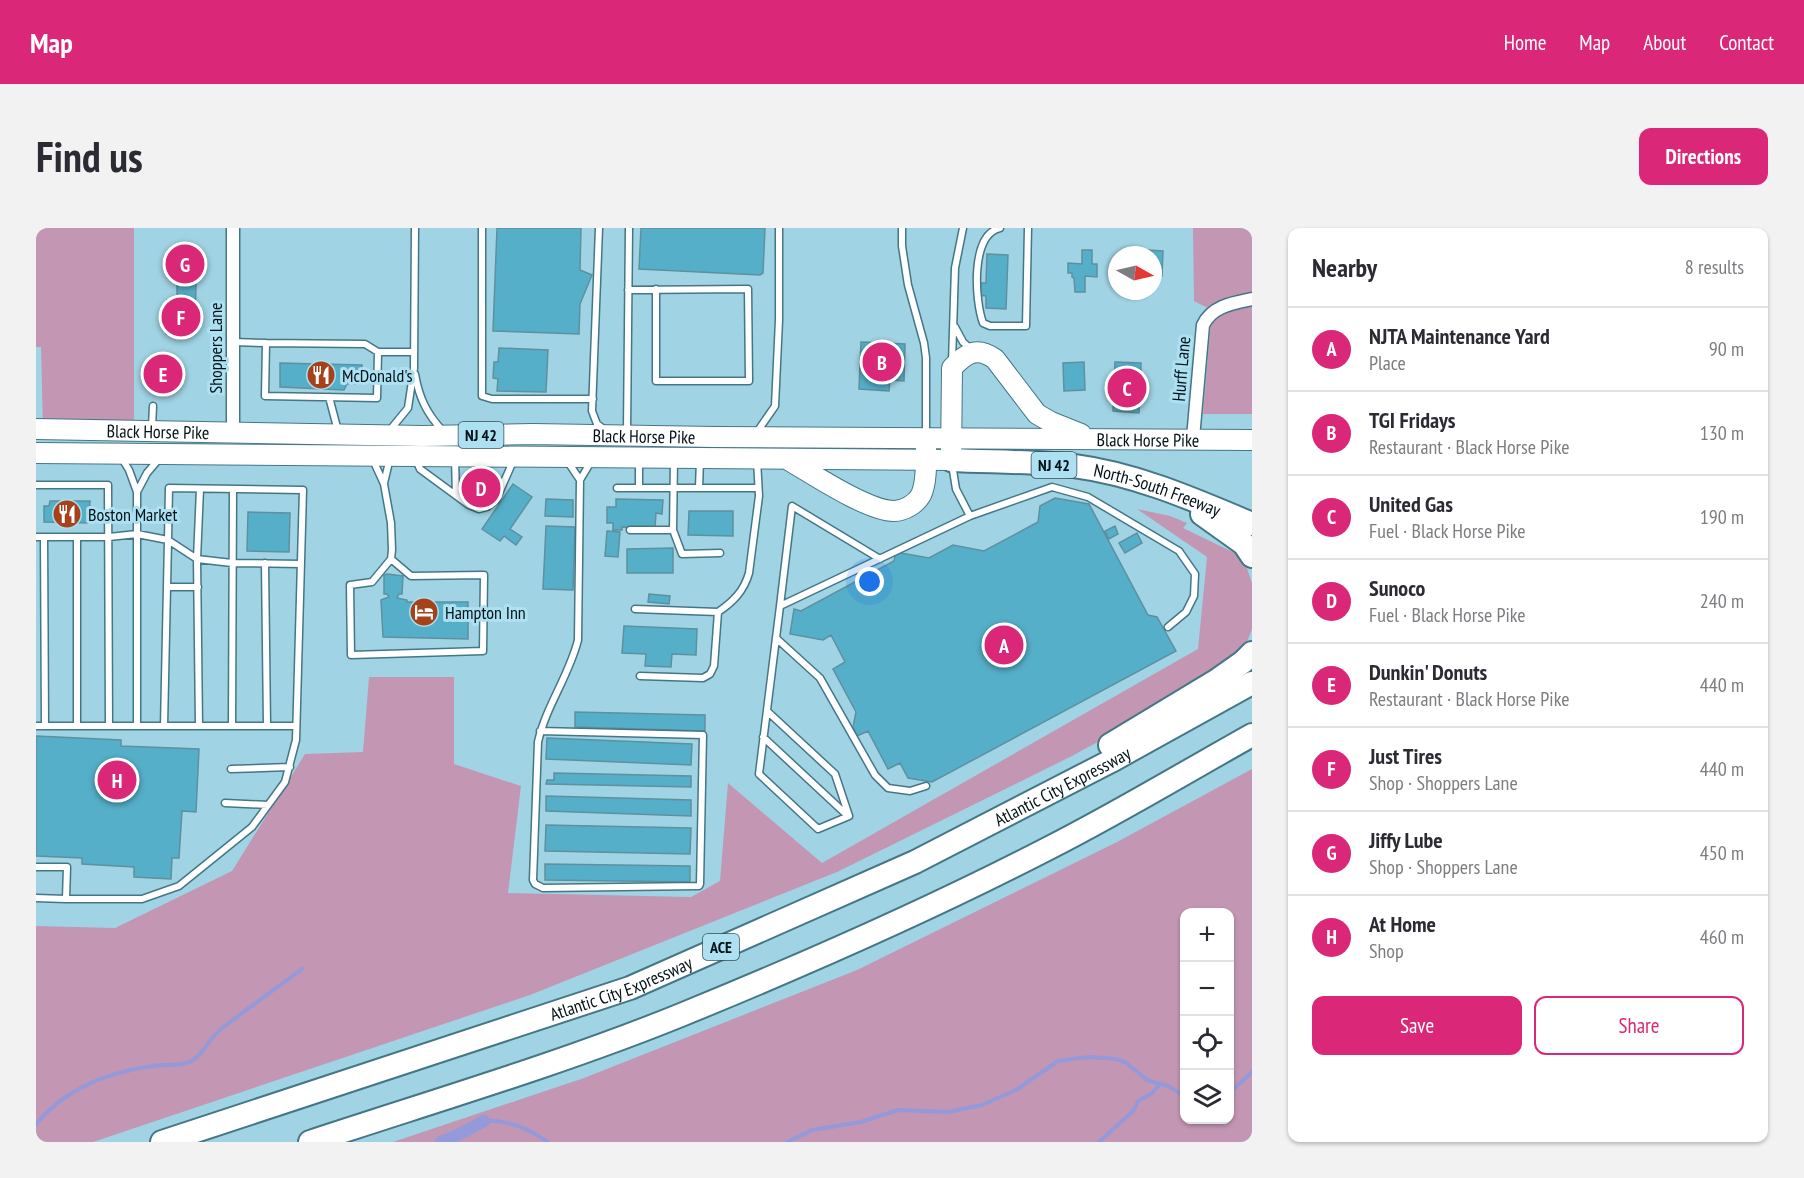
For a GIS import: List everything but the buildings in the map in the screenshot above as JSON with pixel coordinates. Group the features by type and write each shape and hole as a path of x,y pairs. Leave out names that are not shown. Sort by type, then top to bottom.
{"highway":[{"path":"951,450 952,368 964,355 975,352 988,354 995,359 1037,414 1092,439"},
{"name":"Black Horse Pike","path":"36,429 446,436 532,434 926,439 951,450"},
{"path":"788,460 874,507 894,511 905,509 921,494 926,460 926,439"},
{"name":"Black Horse Pike","path":"36,453 926,460 951,450 1092,439 1252,440"},
{"name":"North-South Freeway","path":"951,450 1076,466 1155,485 1252,524"},
{"path":"1155,485 1229,532 1244,544 1252,556"},
{"path":"915,862 1216,681 1252,653"},
{"name":"Atlantic City Expressway","path":"162,1142 630,988 915,862 1111,761 1252,683"},
{"path":"310,1142 579,1053 737,992 979,883 1051,847 1252,735"},
{"path":"1186,772 1252,743"}],"street":[{"name":"Shoppers Lane","path":"233,228 234,432"},
{"name":"Hurff Lane","path":"1193,438 1203,325 1207,317 1215,310 1252,299"}],"lane":[{"path":"384,435 408,408 414,368 415,228"},
{"path":"482,228 482,396 492,399 593,399"},
{"path":"599,228 592,411 597,424 620,436 629,228"},
{"path":"754,438 774,406 779,320 779,228"},
{"path":"902,228 908,285 926,358 926,439"},
{"path":"952,368 956,268 963,228"},
{"path":"1000,228 994,230 985,239 979,256 977,278 978,302 983,323 1002,327 1026,327 1028,228"},
{"path":"628,290 748,289 748,381 656,381 656,290"},
{"path":"953,321 963,342 975,352"},
{"path":"233,342 365,344 378,352 414,352"},
{"path":"266,343 265,396 377,398 378,352"},
{"path":"414,368 423,404 430,417 446,436"},
{"path":"329,397 339,434"},
{"path":"152,430 153,406"},
{"path":"951,450 956,489 970,516"},
{"path":"119,454 129,470 137,492 137,726"},
{"path":"137,492 154,463 164,454"},
{"path":"370,454 384,484 391,523 391,559 372,582 351,585 351,655 483,651 484,575 411,576 391,559"},
{"path":"384,484 391,455"},
{"path":"413,455 420,469 479,509 487,507 496,500 515,456"},
{"path":"455,455 456,495"},
{"path":"564,457 580,480"},
{"path":"540,731 703,735 699,886 543,888 535,884 533,880 537,754 540,731 574,655 578,640 580,480 594,458"},
{"path":"639,458 639,488"},
{"path":"675,459 673,530 682,554 720,554"},
{"path":"699,459 699,488"},
{"path":"634,609 718,612 728,605 746,584 759,488 757,460"},
{"path":"36,485 108,485 109,726"},
{"path":"780,606 970,516 1052,487 1088,497 1179,551 1195,574 1194,596 1186,612 1168,627"},
{"path":"36,898 142,899 179,886 242,837 285,782 296,740 303,490 169,488 164,726"},
{"path":"617,488 759,488"},
{"path":"199,726 197,559 200,489"},
{"path":"232,726 233,489"},
{"path":"849,816 818,829 759,774 792,506 880,559"},
{"path":"630,530 673,530"},
{"path":"36,537 109,537 137,534 168,540 197,559 232,563 301,564"},
{"path":"44,537 45,726"},
{"path":"77,537 77,726"},
{"path":"266,563 267,726"},
{"path":"167,587 198,588"},
{"path":"640,676 703,678 710,674 714,666 718,612"},
{"path":"776,638 820,678 875,775 888,788 909,791 926,786"},
{"path":"767,711 836,774 849,816"},
{"path":"36,726 296,726"},
{"path":"763,737 849,816"},
{"path":"231,769 290,767"},
{"path":"225,803 268,805"},
{"path":"36,867 67,867 66,899"}],"shaded area":[{"path":"36,228 134,228 134,430 43,430 41,347 36,347"},
{"path":"1193,228 1252,228 1252,414 1203,414 1212,310 1194,301"},
{"path":"1137,509 1170,516 1187,523 1183,528 1243,557 1252,583 1252,629 1243,652 1251,658 1072,756 837,872 530,995 93,1142 36,1142 36,926 115,928 232,871 305,754 363,752 369,677 454,677 454,764 521,786 508,893 691,897 720,881 728,783 822,863 1198,649 1207,557"},
{"path":"1252,769 1252,1142 393,1142 584,1078 857,970 1117,842"}],"waterway":[{"path":"36,1124 60,1101 89,1084 137,1069 193,1060 221,1029 302,969"},
{"path":"787,1142 812,1130 861,1122 898,1110 948,1112 982,1105 1016,1090 1058,1061 1072,1059 1090,1057 1116,1059 1125,1062 1147,1080 1168,1086 1180,1094"},
{"path":"1234,1088 1252,1072"},
{"path":"1099,1142 1134,1110 1138,1101 1151,1094 1160,1084"},
{"path":"484,1121 518,1126 548,1142"},
{"path":"441,1142 484,1121"}],"place":[{"name":"Jiffy Lube","path":"185,264"},
{"name":"Just Tires","path":"181,317"},
{"name":"TGI Fridays","path":"882,362"},
{"name":"Dunkin' Donuts","path":"163,374"},
{"name":"McDonald's","path":"321,375"},
{"name":"United Gas","path":"1127,388"},
{"name":"Sunoco","path":"481,488"},
{"name":"Boston Market","path":"67,514"},
{"name":"Hampton Inn","path":"424,612"},
{"name":"NJTA Maintenance Yard","path":"1004,645"},
{"name":"At Home","path":"117,780"}]}
